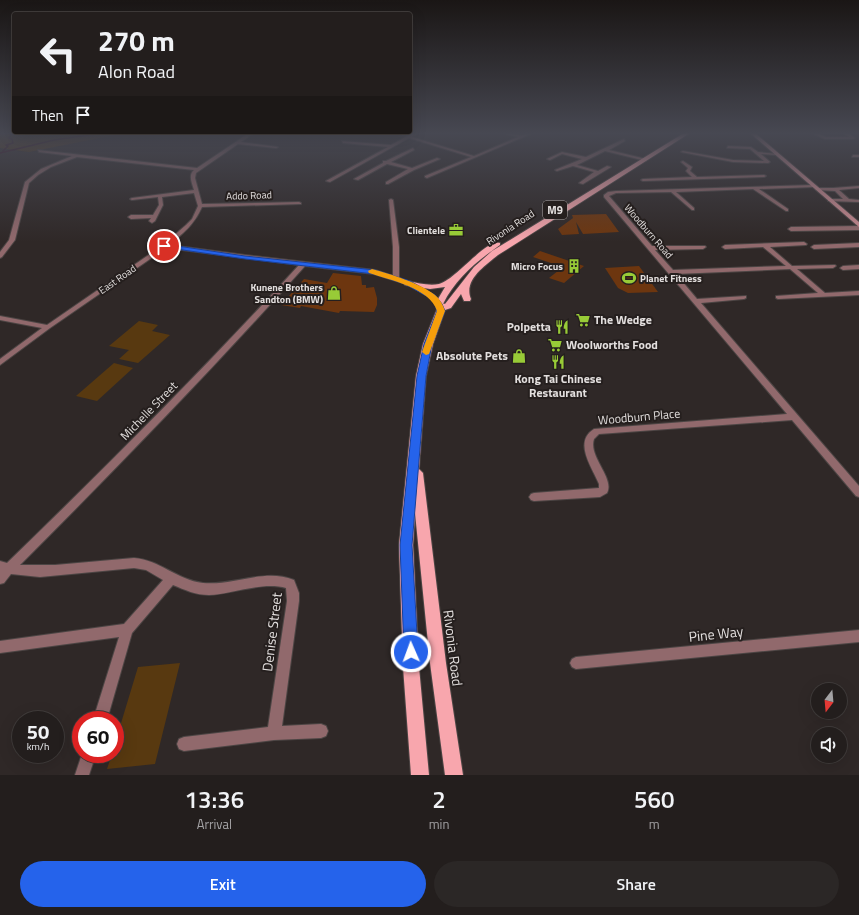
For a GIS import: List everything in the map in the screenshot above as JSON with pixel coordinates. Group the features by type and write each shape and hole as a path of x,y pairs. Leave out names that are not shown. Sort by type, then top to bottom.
{"main road":[{"name":"Rivonia Road","path":"420,775 411,667 406,545 421,376 428,344 444,303 457,279 465,268 487,251 625,169"},
{"name":"Rivonia Road","path":"444,303 495,253 626,169"},
{"path":"794,169 859,227"},
{"path":"408,283 434,287 445,285 457,279"},
{"path":"464,283 467,299"},
{"name":"Rivonia Road","path":"415,452 438,662 454,775"}],"street":[{"path":"0,256 12,240 27,183 45,169"},
{"path":"197,169 194,172 193,178 200,206"},
{"path":"328,181 351,169"},
{"path":"356,179 374,169"},
{"path":"388,183 412,169"},
{"path":"427,177 446,169"},
{"path":"576,169 589,173"},
{"path":"588,169 598,172"},
{"path":"581,183 604,169"},
{"path":"689,169 688,171 696,178"},
{"path":"643,180 764,176"},
{"path":"738,177 786,210"},
{"name":"Woodburn Road","path":"859,188 835,190 815,187 754,188 616,192 607,194 607,197 859,493"},
{"path":"835,190 848,201"},
{"path":"132,199 196,191"},
{"path":"673,191 692,209"},
{"path":"131,217 153,219 162,205 160,196"},
{"path":"391,200 396,247 396,278"},
{"path":"830,200 859,201"},
{"name":"Addo Road","path":"200,206 299,203"},
{"name":"East Road","path":"0,363 48,327 164,246 194,219 200,206"},
{"path":"791,228 859,227"},
{"path":"725,247 804,244"},
{"path":"764,245 824,295"},
{"path":"814,247 859,245"},
{"path":"164,246 368,271 396,278 408,283 444,303"},
{"path":"650,248 703,247"},
{"name":"Michelle Street","path":"0,579 4,567 116,464 262,310 303,264"},
{"path":"671,272 833,266"},
{"path":"843,268 859,267"},
{"path":"778,297 859,292"},
{"path":"695,301 744,297"},
{"path":"0,318 48,327"},
{"name":"Woodburn Place","path":"534,497 600,493 604,490 604,484 588,449 587,443 589,438 597,431 795,417"},
{"name":"Denise Street","path":"4,567 35,571 142,564 149,566 184,584 204,588 272,581 284,581 290,584 293,593 293,601 274,733"},
{"path":"103,711 128,630 172,578"},
{"path":"0,647 128,630"},
{"name":"Pine Way","path":"576,663 859,636"},
{"path":"184,744 274,733 321,732"},
{"path":"82,775 86,763"}],"shaded area":[{"path":"139,321 158,325 152,331 170,335 138,363 119,359 129,350 109,346"},
{"path":"114,363 133,368 97,401 76,396"},
{"path":"180,663 155,764 107,769 109,763 124,763 124,713 138,667"}],"building":[{"path":"606,214 619,232 583,234 576,222 579,234 562,235 558,229 573,218 572,215"},
{"name":"Micro Focus","path":"540,251 584,266 564,283 549,278 563,267 533,257"},
{"name":"Planet Fitness","path":"639,266 658,292 628,293 618,288 605,268"},
{"name":"Kunene Brothers Sandton (BMW)","path":"333,273 361,276 362,285 366,285 366,288 374,287 377,305 374,312 340,311 339,313 301,306 300,308 281,305 304,279 327,283"}],"slow traffic":[{"path":"372,271 408,283 433,296 439,304 441,311 426,352"}],"place":[{"name":"Clientele","path":"456,230"},
{"name":"Micro Focus","path":"574,266"},
{"name":"Planet Fitness","path":"629,278"},
{"name":"Kunene Brothers Sandton (BMW)","path":"334,293"},
{"name":"The Wedge","path":"583,320"},
{"name":"Polpetta","path":"562,327"},
{"name":"Woolworths Food","path":"555,345"},
{"name":"Absolute Pets","path":"519,356"},
{"name":"Kong Tai Chinese Restaurant","path":"558,362"}],"route":[{"path":"164,246 245,258 381,273 408,283 433,296 439,304 441,311 428,344 421,376 406,545 411,652"}]}
